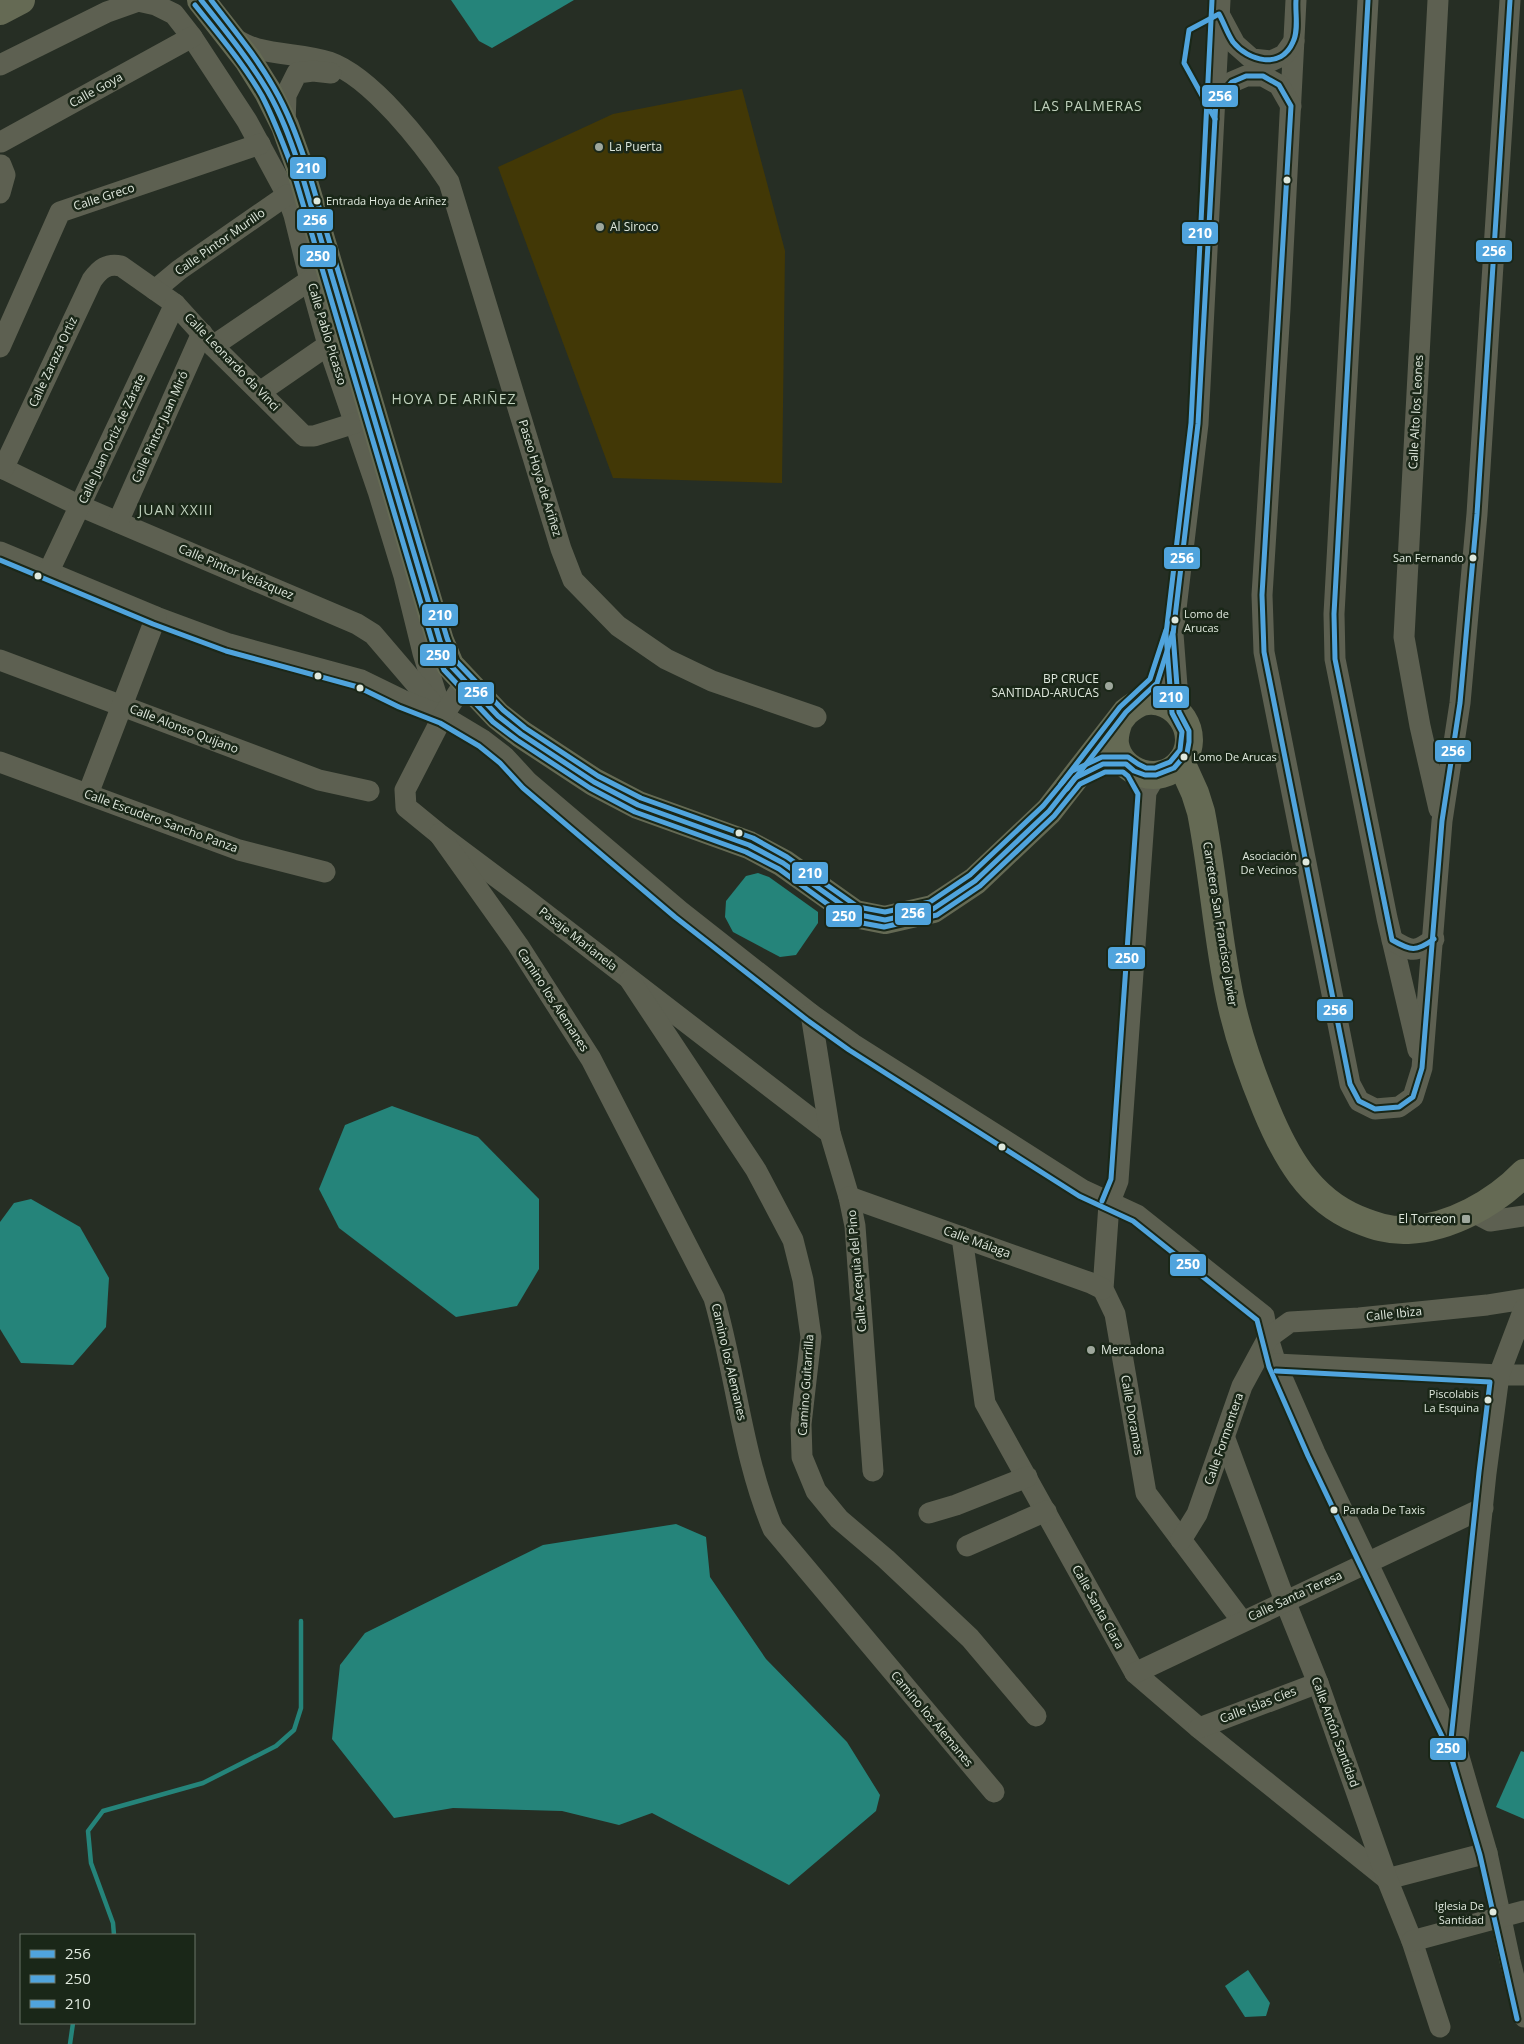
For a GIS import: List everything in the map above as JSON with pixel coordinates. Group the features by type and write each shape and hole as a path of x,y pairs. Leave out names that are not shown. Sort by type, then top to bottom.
{"main road":[{"path":"0,11 21,0"},
{"path":"201,0 213,13 253,68 268,92 285,126 299,166 440,641 450,665 498,716 521,734 594,782 638,805 749,845 783,863 855,914 886,920 933,909 974,881 1049,811 1122,717 1140,702 1151,701 1169,705 1179,712 1185,721 1189,731 1187,753 1152,773 1103,764 1076,778"},
{"path":"1122,717 1115,732 1115,744 1119,755 1152,773"},
{"name":"Carretera San Francisco Javier","path":"1152,773 1195,793 1204,828 1230,998 1255,1083 1288,1156 1302,1177 1318,1194 1343,1213 1374,1226 1394,1231 1412,1230 1453,1220 1494,1199 1524,1173"}],"street":[{"path":"1296,0 1280,318 1262,595 1264,652 1350,1084 1359,1101 1375,1110 1399,1107 1413,1096 1422,1068 1434,939 1442,821 1460,703 1478,514 1510,0"},
{"path":"1368,0 1334,614 1335,658 1392,940 1422,1068"},
{"name":"Calle Alto los Leones","path":"1438,0 1404,637 1420,726 1442,821"},
{"name":"Calle Pablo Picasso","path":"0,65 108,12 138,1 156,5 174,14 192,37 247,121 287,195 328,345 404,576 423,653 443,716"},
{"path":"1219,7 1235,44 1252,59 1271,61 1284,55 1294,41"},
{"path":"1122,717 1158,684 1173,634 1198,424 1216,100 1219,7"},
{"name":"Paseo Hoya de Ariñez","path":"228,35 256,49 330,62 355,77 387,106 432,158 449,182 561,549 573,580 618,626 666,658 712,681 816,717"},
{"name":"Calle Goya","path":"0,142 192,37"},
{"path":"285,126 286,95 297,74 313,71 355,77"},
{"path":"1216,100 1232,82 1246,76 1263,76 1279,85 1291,106"},
{"name":"Calle Greco","path":"0,347 60,212 260,144"},
{"path":"0,192 5,175 1,165"},
{"name":"Calle Pintor Murillo","path":"155,290 179,270 287,195"},
{"name":"Calle Leonardo da Vinci","path":"113,264 121,266 175,304 304,436 314,436 355,423"},
{"name":"Calle Zaraza Ortiz","path":"2,468 92,280 101,268 113,264"},
{"path":"208,339 310,280"},
{"name":"Calle Juan Ortiz de Zárate","path":"48,574 175,304"},
{"name":"Calle Pintor Juan Miró","path":"118,522 208,339"},
{"path":"260,392 328,345"},
{"name":"Calle Pintor Velázquez","path":"2,468 80,506 357,624 373,634 443,716"},
{"path":"0,552 48,574 229,644 360,680 402,700 443,716 483,740 505,757 528,782 680,911 811,1014 853,1044 1082,1190 1109,1204 1137,1215 1264,1316 1276,1364 1366,1562 1458,1750 1487,1853 1524,2018"},
{"path":"88,794 156,617"},
{"path":"1173,634 1179,712"},
{"name":"Calle Alonso Quijano","path":"0,660 319,780 369,791"},
{"name":"Pasaje Marianela","path":"465,682 443,716 405,790 406,807 830,1133"},
{"path":"483,740 498,716"},
{"path":"505,757 521,734"},
{"name":"Calle Escudero Sancho Panza","path":"0,762 239,850 325,872"},
{"name":"Calle Doramas","path":"1152,773 1118,1181 1109,1204 1103,1289 1115,1314 1146,1493 1242,1621"},
{"name":"Camino los Alemanes","path":"439,834 518,945 591,1059 714,1298 763,1506 773,1529 994,1792"},
{"path":"1392,940 1408,950 1420,950 1434,939"},
{"name":"Camino Guitarrilla","path":"630,980 756,1170 793,1240 803,1280 811,1337 801,1424 802,1457 816,1491 839,1519 886,1558 970,1638 1036,1716"},
{"name":"Calle Acequia del Pino","path":"811,1014 830,1133 849,1197 855,1226 873,1471"},
{"name":"Calle Málaga","path":"849,1197 1103,1289"},
{"path":"1471,1211 1490,1221 1524,1216"},
{"name":"Calle Santa Clara","path":"962,1237 984,1403 1135,1673 1199,1728 1387,1879"},
{"name":"Calle Ibiza","path":"1268,1338 1290,1322 1467,1307 1524,1299"},
{"path":"1458,1750 1483,1508 1499,1376 1524,1309"},
{"name":"Calle Formentera","path":"1181,1540 1197,1514 1225,1439 1242,1386 1268,1338"},
{"path":"1276,1364 1499,1376 1524,1375"},
{"name":"Calle Antón Santidad","path":"1225,1439 1285,1601 1318,1682 1387,1879 1412,1941 1440,2027"},
{"path":"929,1513 956,1505 1027,1477"},
{"name":"Calle Santa Teresa","path":"1135,1673 1483,1508"},
{"path":"967,1546 1046,1512"},
{"name":"Calle Islas Cíes","path":"1199,1728 1318,1682"},
{"path":"1387,1879 1487,1853"},
{"path":"1412,1941 1524,1911"}],"shaded area":[{"path":"742,89 785,251 782,483 613,478 498,167 613,114"}],"water":[{"path":"451,0 574,0 492,48 479,41"},
{"path":"758,873 769,877 818,912 818,923 796,955 780,957 733,932 725,917 726,901 746,876"},
{"path":"392,1106 478,1137 539,1199 539,1269 517,1306 456,1317 339,1228 319,1189 345,1125"},
{"path":"31,1199 80,1227 109,1278 106,1327 73,1365 21,1363 0,1329 0,1222 14,1203"},
{"path":"676,1524 706,1537 710,1577 766,1659 847,1742 880,1795 876,1811 789,1885 652,1813 619,1825 562,1811 453,1808 394,1818 332,1739 340,1665 365,1633 543,1545"},
{"path":"1521,1751 1524,1752 1524,1819 1496,1807"},
{"path":"1248,1970 1270,2003 1266,2016 1245,2017 1225,1986"}],"waterway":[{"path":"114,1934 113,1923 91,1863 88,1831 103,1811 203,1783 276,1746 294,1730 301,1708 301,1621"},
{"path":"70,2044 73,2024"}],"transit line":[{"name":"256","path":"201,0 260,78 277,108 289,136 440,641 450,665 498,716 521,734 594,782 638,805 749,845 783,863 855,914 885,920 933,909 975,881 1049,811 1075,778 1103,764 1126,764 1134,771 1145,775 1156,775 1174,768 1187,753 1189,731 1179,712 1173,634 1198,424 1216,100 1232,82 1246,76 1263,76 1279,85 1291,106 1262,595 1264,652 1350,1084 1359,1101 1375,1109 1399,1107 1413,1097 1422,1068 1442,821 1460,703 1477,514 1510,0"},
{"name":"210","path":"211,0 260,65 284,106 292,125 306,163 447,638 456,661 503,710 525,728 598,776 641,798 753,838 787,857 858,907 885,912 930,902 970,875 1043,806 1072,771 1102,757 1128,757 1146,768 1155,768 1170,762 1180,750 1182,732 1172,713 1166,634 1191,423 1212,0"},
{"name":"256","path":"1215,119 1184,63 1189,30 1219,14 1231,39 1239,49 1255,58 1273,59 1288,51 1295,37 1296,0"},
{"name":"256","path":"1368,0 1334,614 1335,659 1392,940 1409,948 1418,948 1434,939"},
{"name":"250","path":"195,5 255,84 278,131 292,167 433,644 444,670 493,722 590,788 635,812 746,852 779,869 851,921 884,927 937,915 980,886 1054,816 1080,784 1105,772 1123,772 1128,776 1138,794 1111,1179 1102,1201"},
{"name":"250","path":"0,560 153,624 226,651 358,687 399,707 440,723 479,746 500,763 523,788 675,917 807,1020 849,1050 1079,1196 1133,1221 1257,1320 1269,1367 1308,1456 1450,1753 1480,1855 1517,2019"},
{"name":"210","path":"1061,784 1120,707 1150,679 1166,630"},
{"name":"256","path":"1067,789 1126,712 1157,683 1173,632"},
{"name":"250","path":"1276,1371 1490,1382 1450,1749 1452,1757"}],"place":[{"name":"La Puerta","path":"599,147"},
{"name":"Entrada Hoya de Ariñez","path":"317,201"},
{"name":"Al Siroco","path":"600,227"},
{"name":"San Fernando","path":"1473,558"},
{"name":"Lomo de Arucas","path":"1175,620"},
{"name":"BP CRUCE SANTIDAD-ARUCAS","path":"1109,686"},
{"name":"Lomo De Arucas","path":"1184,757"},
{"name":"Asociación De Vecinos","path":"1306,862"},
{"name":"El Torreon","path":"1466,1219"},
{"name":"Mercadona","path":"1091,1350"},
{"name":"Piscolabis La Esquina","path":"1488,1400"},
{"name":"Parada De Taxis","path":"1334,1510"},
{"name":"Iglesia De Santidad","path":"1493,1912"}],"district":[{"name":"LAS PALMERAS","path":"1088,106"},
{"name":"HOYA DE ARIÑEZ","path":"454,399"},
{"name":"JUAN XXIII","path":"176,510"}]}
